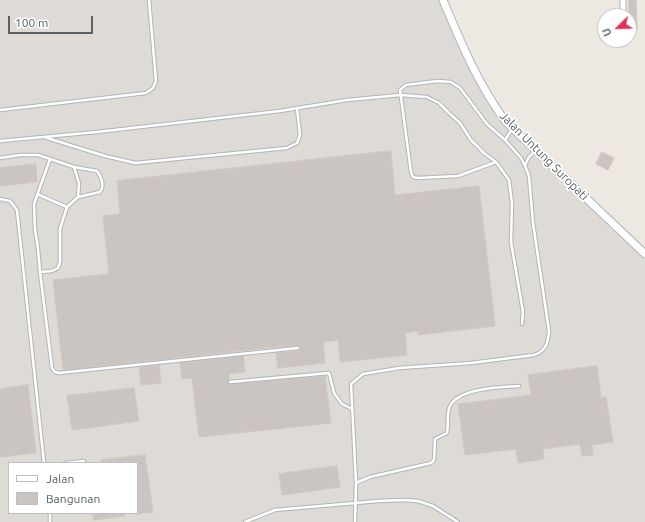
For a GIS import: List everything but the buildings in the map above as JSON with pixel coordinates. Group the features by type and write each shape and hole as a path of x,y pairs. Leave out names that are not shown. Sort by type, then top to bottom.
{"main road":[{"name":"Jalan Untung Suropati","path":"443,0 477,77 490,100 506,122 645,254"}],"lane":[{"path":"0,110 133,95 146,93 153,88 156,81 149,0"},
{"path":"355,522 356,483 351,384 363,374 399,368 471,363 527,356 538,353 546,347 549,340 549,331 532,216 529,176 521,158 505,140 487,124 460,88 450,82 437,81 406,85 400,90 410,172 413,177 458,176 496,162"},
{"path":"0,141 280,111 347,100 400,95 427,98 439,103 460,123 471,140 485,154 496,162 509,180 512,203 511,242 523,312 522,324"},
{"path":"45,137 106,156 136,163 287,148 297,143 300,135 297,108"},
{"path":"505,140 512,129"},
{"path":"525,166 535,151"},
{"path":"0,158 20,155 38,155 74,167 97,171 103,186 100,192 78,196 67,207 62,218 60,229 60,262 58,268 52,271 40,272"},
{"path":"50,159 34,204 34,215 52,368 55,372 59,373 298,348"},
{"path":"74,167 80,183 78,196"},
{"path":"38,194 67,207"},
{"path":"0,199 10,202 17,210 44,462"},
{"path":"230,382 329,373 334,392 342,404 352,409"},
{"path":"356,483 370,477 431,463 434,460 435,440 447,434 449,408 453,400 481,389 518,386"},
{"path":"74,462 84,461"},
{"path":"245,522 275,510 355,504 378,500 418,501 433,506 458,522"}],"shaded area":[{"path":"0,0 442,0 501,119 645,256 645,522 0,522"}]}
